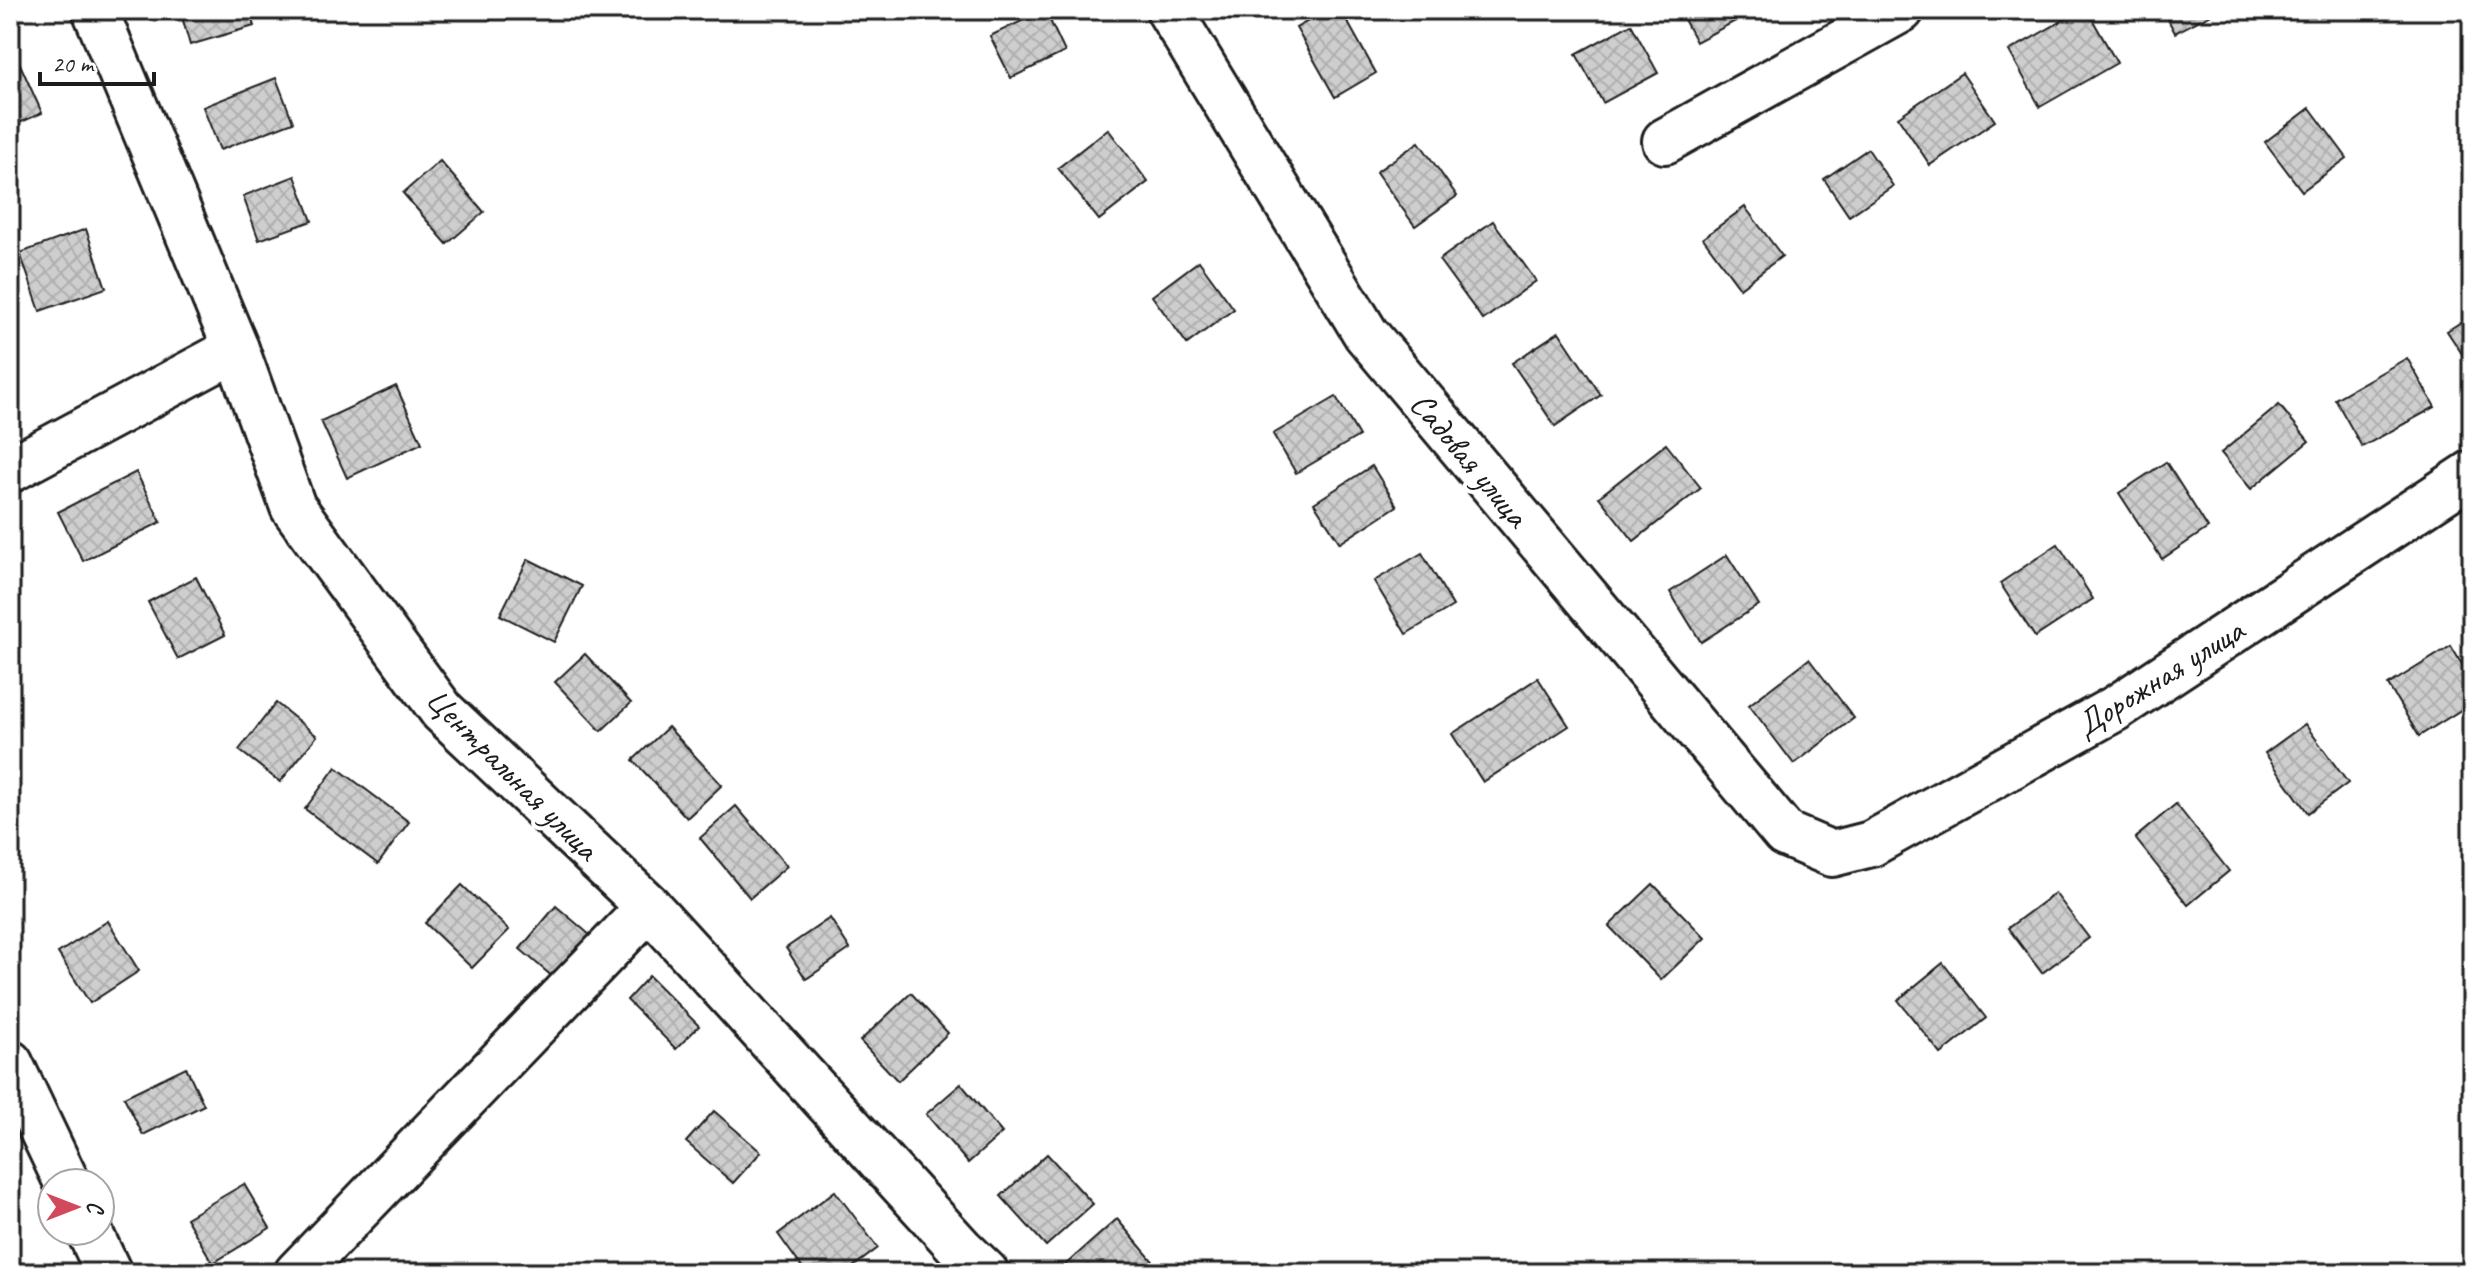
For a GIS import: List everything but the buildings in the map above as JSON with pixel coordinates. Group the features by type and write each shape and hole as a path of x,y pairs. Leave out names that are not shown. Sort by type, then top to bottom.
{"street":[{"name":"Центральная улица","path":"95,10 236,349 293,507 442,711 649,907 986,1273"},
{"name":"Садовая улица","path":"1169,10 1366,334 1785,834 1832,854"},
{"path":"1665,141 1901,10"},
{"path":"10,470 236,349"},
{"name":"Дорожная улица","path":"1832,854 1871,844 2116,708 2472,473"},
{"path":"297,1273 649,907"},
{"path":"10,1063 59,1167"},
{"path":"97,1247 109,1273"}]}
